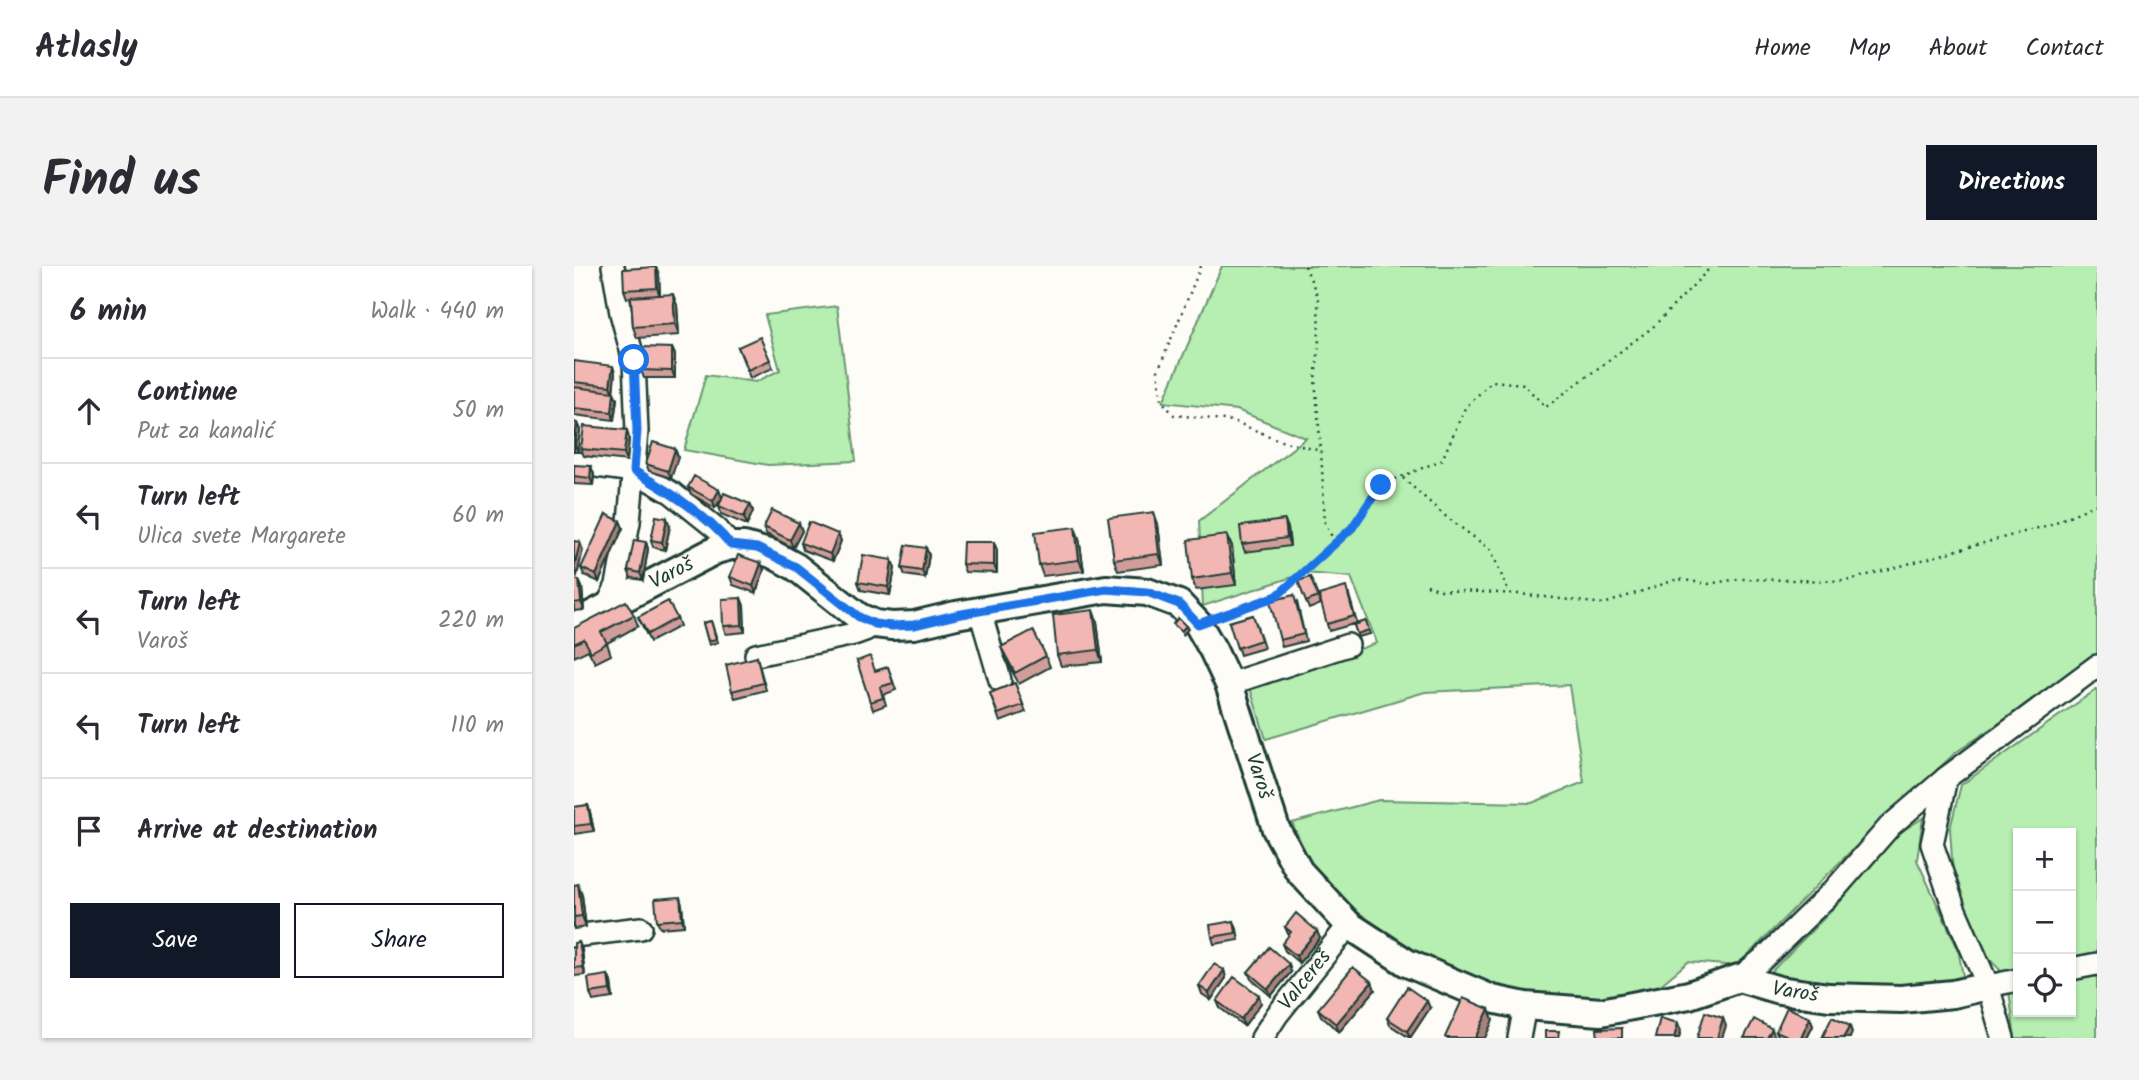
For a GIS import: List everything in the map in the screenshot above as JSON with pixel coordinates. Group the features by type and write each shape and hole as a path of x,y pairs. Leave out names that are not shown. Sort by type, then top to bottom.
{"main road":[{"name":"Varoš","path":"574,624 716,550 731,545 757,548 796,567 859,617 875,624 892,626 914,625 1106,589 1147,592 1179,604 1198,624 1213,650 1229,684 1276,829 1299,872 1349,925 1407,963 1492,999 1525,1006 1601,1012 1689,995 1739,978 1779,990 1829,998 1901,999 1952,994 1988,986"}],"street":[{"path":"607,606 621,569 629,522 637,431 634,360 621,313 613,266"},
{"path":"574,463 634,471 672,493 717,529 731,545"},
{"path":"980,611 1000,680"},
{"path":"756,655 854,634 875,624"},
{"path":"1229,684 1348,645"},
{"path":"1739,978 1764,958 1835,889 1890,826 1946,778 2097,666"},
{"path":"1946,778 1932,844 1954,908 1988,986 2003,1038"},
{"name":"Valcereš","path":"1262,1038 1277,1015 1349,925"},
{"path":"574,936 641,928"},
{"path":"2076,969 2097,964"},
{"path":"1988,986 2013,981"},
{"path":"1518,1038 1525,1006"}],"path":[{"path":"1201,266 1158,371 1162,401 1174,415 1233,421 1281,441 1321,451"},
{"path":"1305,266 1318,297 1319,346 1315,379 1325,523 1335,543"},
{"path":"1198,624 1277,596 1352,528 1381,485 1442,460 1465,408 1492,381 1523,384 1546,407 1654,327 1709,269"},
{"path":"1401,477 1444,515 1491,550 1509,593"},
{"path":"1427,586 1441,590 1509,593 1604,604 1678,579 1708,584 1738,579 1846,581 2049,525 2097,504"}],"green space":[{"path":"1222,266 2097,266 2097,658 1955,753 1847,855 1737,966 1688,962 1652,992 1600,1002 1496,990 1407,953 1359,913 1311,865 1292,823 1379,800 1532,803 1584,782 1569,685 1425,692 1266,739 1250,688 1377,643 1351,577 1305,573 1203,606 1199,521 1306,438 1237,410 1163,402"},
{"path":"837,306 856,461 768,465 684,450 706,375 756,382 780,370 765,315"},
{"path":"2097,689 2097,956 2076,960 2076,828 2013,828 2013,972 2004,974 1982,952 1954,889 1950,829 1961,785"},
{"path":"1923,818 1917,860 1958,949 1964,981 1898,992 1766,977 1840,902 1894,836"},
{"path":"2097,972 2097,1038 2015,1038 2009,991 2013,990 2013,1017 2076,1017 2076,976"}],"building":[{"path":"656,267 657,288 624,290 623,269"},
{"path":"673,294 675,324 633,327 631,297"},
{"path":"760,337 770,360 748,370 738,347"},
{"path":"641,347 672,348 672,371 641,370"},
{"path":"574,361 613,366 610,386 574,382"},
{"path":"574,387 614,392 612,412 574,408"},
{"path":"574,422 577,423 575,445 574,445"},
{"path":"584,426 627,430 624,453 581,449"},
{"path":"653,442 675,449 668,471 646,464"},
{"path":"574,465 591,466 590,478 574,476"},
{"path":"694,476 719,490 713,501 688,487"},
{"path":"724,493 750,504 744,517 719,506"},
{"path":"772,510 799,523 790,540 764,527"},
{"path":"1154,512 1159,554 1114,560 1108,518"},
{"path":"606,514 620,521 596,575 581,568"},
{"path":"656,516 667,518 662,542 651,540"},
{"path":"1285,520 1287,538 1242,544 1240,526"},
{"path":"809,522 838,534 830,554 801,543"},
{"path":"1075,527 1079,560 1039,565 1035,532"},
{"path":"1227,535 1232,573 1192,579 1188,540"},
{"path":"634,540 646,542 640,573 628,570"},
{"path":"574,541 580,542 574,567"},
{"path":"963,542 994,542 994,565 962,564"},
{"path":"906,545 926,548 922,571 902,568"},
{"path":"738,555 761,563 753,586 730,577"},
{"path":"863,555 892,560 888,587 858,582"},
{"path":"1310,577 1318,597 1306,602 1298,581"},
{"path":"574,580 579,580 581,602 574,603"},
{"path":"1346,587 1354,616 1327,624 1319,595"},
{"path":"1294,595 1304,634 1280,640 1270,601"},
{"path":"741,598 742,625 723,626 722,599"},
{"path":"626,601 634,615 601,632 607,643 591,652 584,639 574,644 574,628"},
{"path":"668,601 677,618 648,634 638,617"},
{"path":"1093,610 1098,650 1057,655 1053,615"},
{"path":"1253,615 1261,640 1237,648 1229,622"},
{"path":"1178,618 1186,626 1181,631 1173,624"},
{"path":"711,621 716,639 708,641 703,623"},
{"path":"1366,621 1369,630 1357,634 1354,625"},
{"path":"1033,630 1046,656 1015,673 1001,647"},
{"path":"870,656 875,671 888,667 893,683 880,687 883,698 870,702 857,661"},
{"path":"757,657 763,683 732,691 726,665"},
{"path":"1015,683 1023,705 998,714 990,693"},
{"path":"588,805 591,824 574,826 574,807"},
{"path":"578,884 582,916 574,917 574,885"},
{"path":"680,897 682,919 657,921 655,899"},
{"path":"1296,913 1317,931 1296,956 1282,944 1291,932 1285,927"},
{"path":"1234,921 1236,933 1212,937 1210,925"},
{"path":"579,942 583,967 574,968 574,943"},
{"path":"1269,947 1289,964 1268,989 1248,972"},
{"path":"1214,964 1224,970 1209,993 1199,986"},
{"path":"1353,967 1372,982 1336,1024 1318,1009"},
{"path":"608,975 610,990 590,993 588,978"},
{"path":"1234,977 1259,995 1241,1019 1217,1001"},
{"path":"1407,987 1427,1001 1407,1031 1387,1018"},
{"path":"1463,998 1489,1009 1475,1038 1446,1038 1445,1037"},
{"path":"1787,1007 1810,1018 1801,1038 1792,1038 1776,1031"},
{"path":"1705,1012 1723,1018 1717,1038 1697,1038"},
{"path":"1832,1017 1850,1026 1843,1038 1822,1038"},
{"path":"1660,1018 1678,1023 1674,1038 1655,1038"},
{"path":"1754,1019 1772,1029 1767,1038 1744,1038"},
{"path":"1622,1028 1622,1038 1598,1038 1597,1029"},
{"path":"1545,1031 1559,1031 1558,1038 1545,1038"}],"route":[{"path":"634,360 637,431 634,471 672,493 717,529 731,545 757,548 796,567 859,617 875,624 914,625 1106,589 1147,592 1179,604 1198,624 1277,596 1352,528 1381,485"}]}
